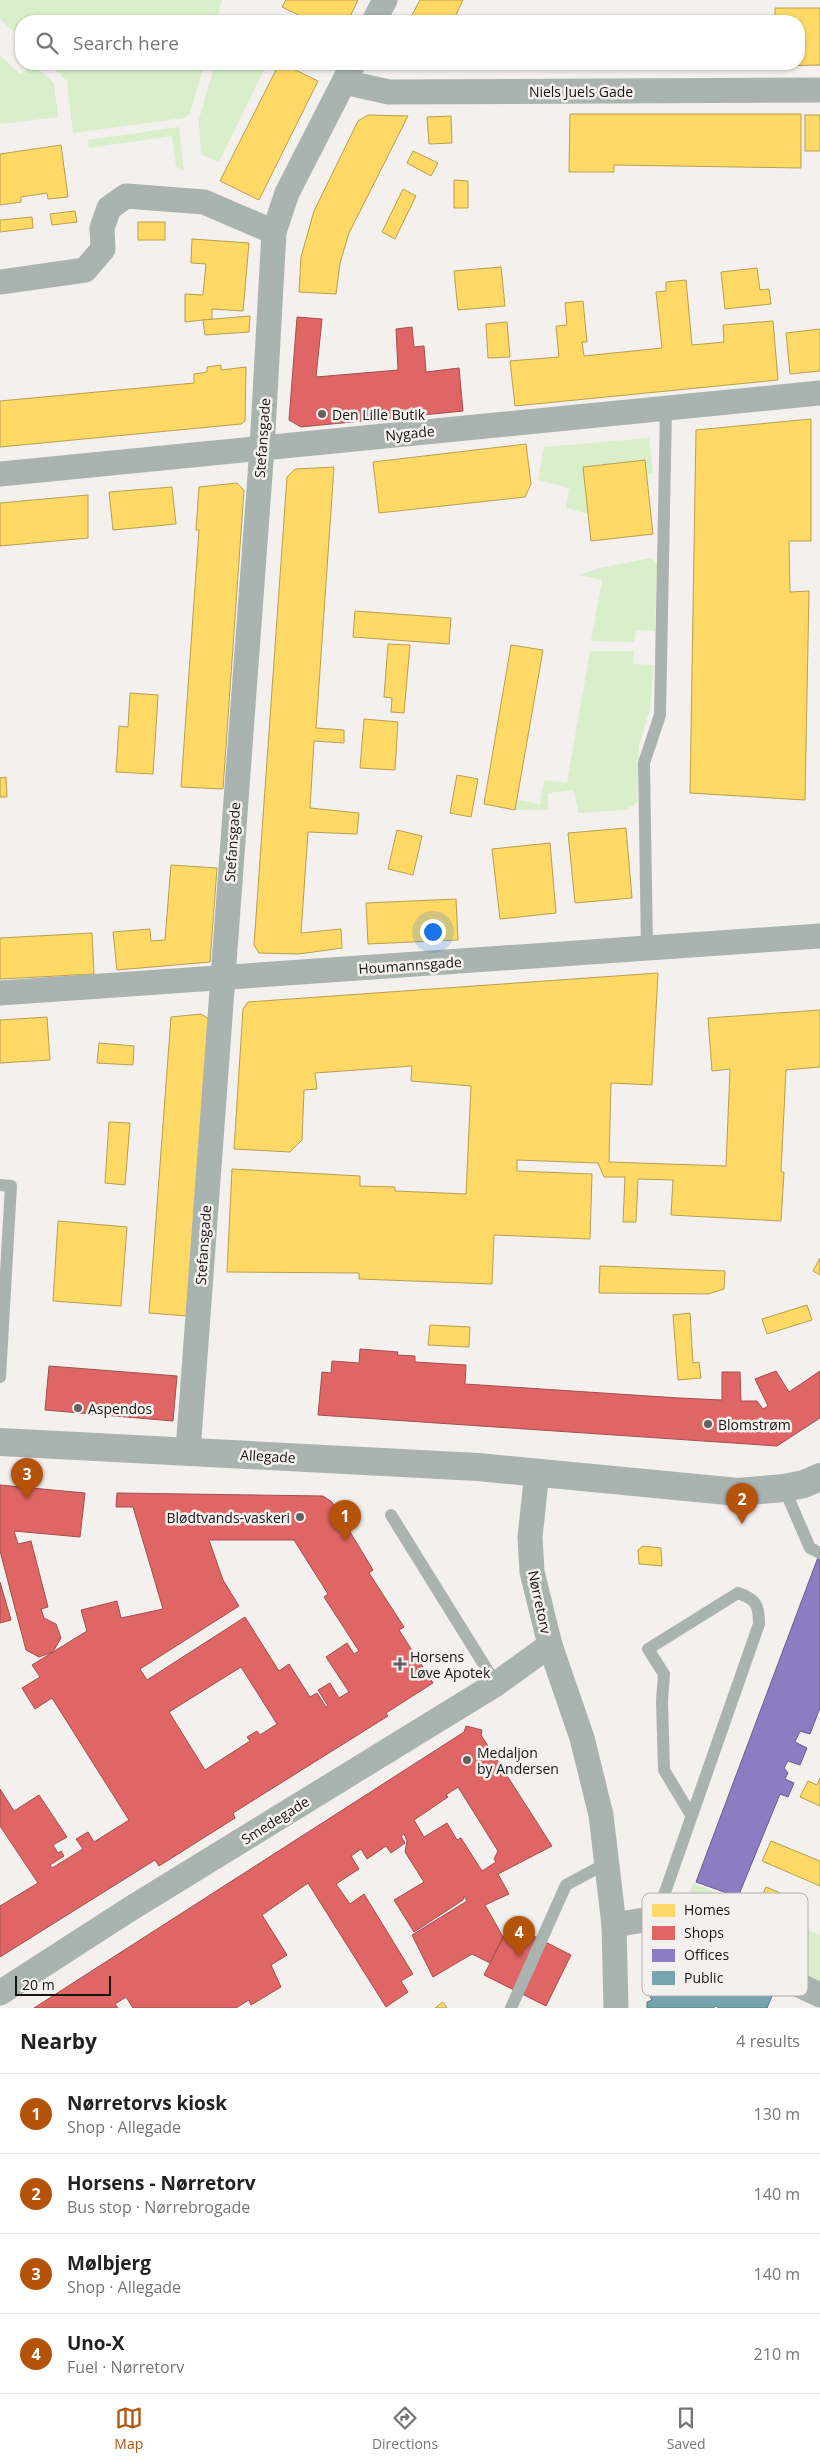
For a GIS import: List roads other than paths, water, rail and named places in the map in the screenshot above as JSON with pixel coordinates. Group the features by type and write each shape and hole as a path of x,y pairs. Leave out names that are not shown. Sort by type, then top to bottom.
{"street":[{"path":"377,15 385,0"},
{"name":"Niels Juels Gade","path":"348,73 389,92 820,90"},
{"name":"Stefansgade","path":"188,1451 262,448 274,232 287,193 348,73"},
{"path":"0,282 85,270 103,249 102,228 109,208 126,196 204,202 274,232"},
{"name":"Nygade","path":"0,474 820,393"},
{"name":"Houmannsgade","path":"0,993 820,936"},
{"name":"Allegade","path":"0,1442 188,1451 536,1472"},
{"path":"536,1472 738,1492 784,1488 804,1484 820,1477"},
{"name":"Nørretorv","path":"536,1472 530,1537 532,1572 550,1645 582,1738 601,1815 614,1925 616,2008"},
{"name":"Smedegade","path":"0,1993 130,1909 496,1684 550,1645"},
{"path":"614,1925 642,1920"},
{"path":"808,1989 820,1995"}],"lane":[{"path":"647,948 644,763 660,715 666,408"},
{"path":"0,1185 11,1186 0,1377"},
{"path":"784,1488 810,1548 820,1553"},
{"path":"391,1515 496,1684"},
{"path":"665,1893 759,1624 759,1608 752,1598 738,1593 648,1649 664,1674 662,1701 664,1770 692,1815"},
{"path":"511,2008 566,1885 607,1863"}],"place":[{"name":"Den Lille Butik","path":"322,414"},
{"name":"Aspendos","path":"78,1408"},
{"name":"Blomstrøm","path":"708,1424"},
{"name":"Mølbjerg","path":"27,1499"},
{"name":"Blødtvands-vaskeri","path":"300,1517"},
{"name":"Horsens - Nørretorv","path":"742,1524"},
{"name":"Nørretorvs kiosk","path":"345,1541"},
{"name":"Horsens Løve Apotek","path":"400,1664"},
{"name":"Medaljon by Andersen","path":"467,1760"},
{"name":"Uno-X","path":"519,1957"}]}
